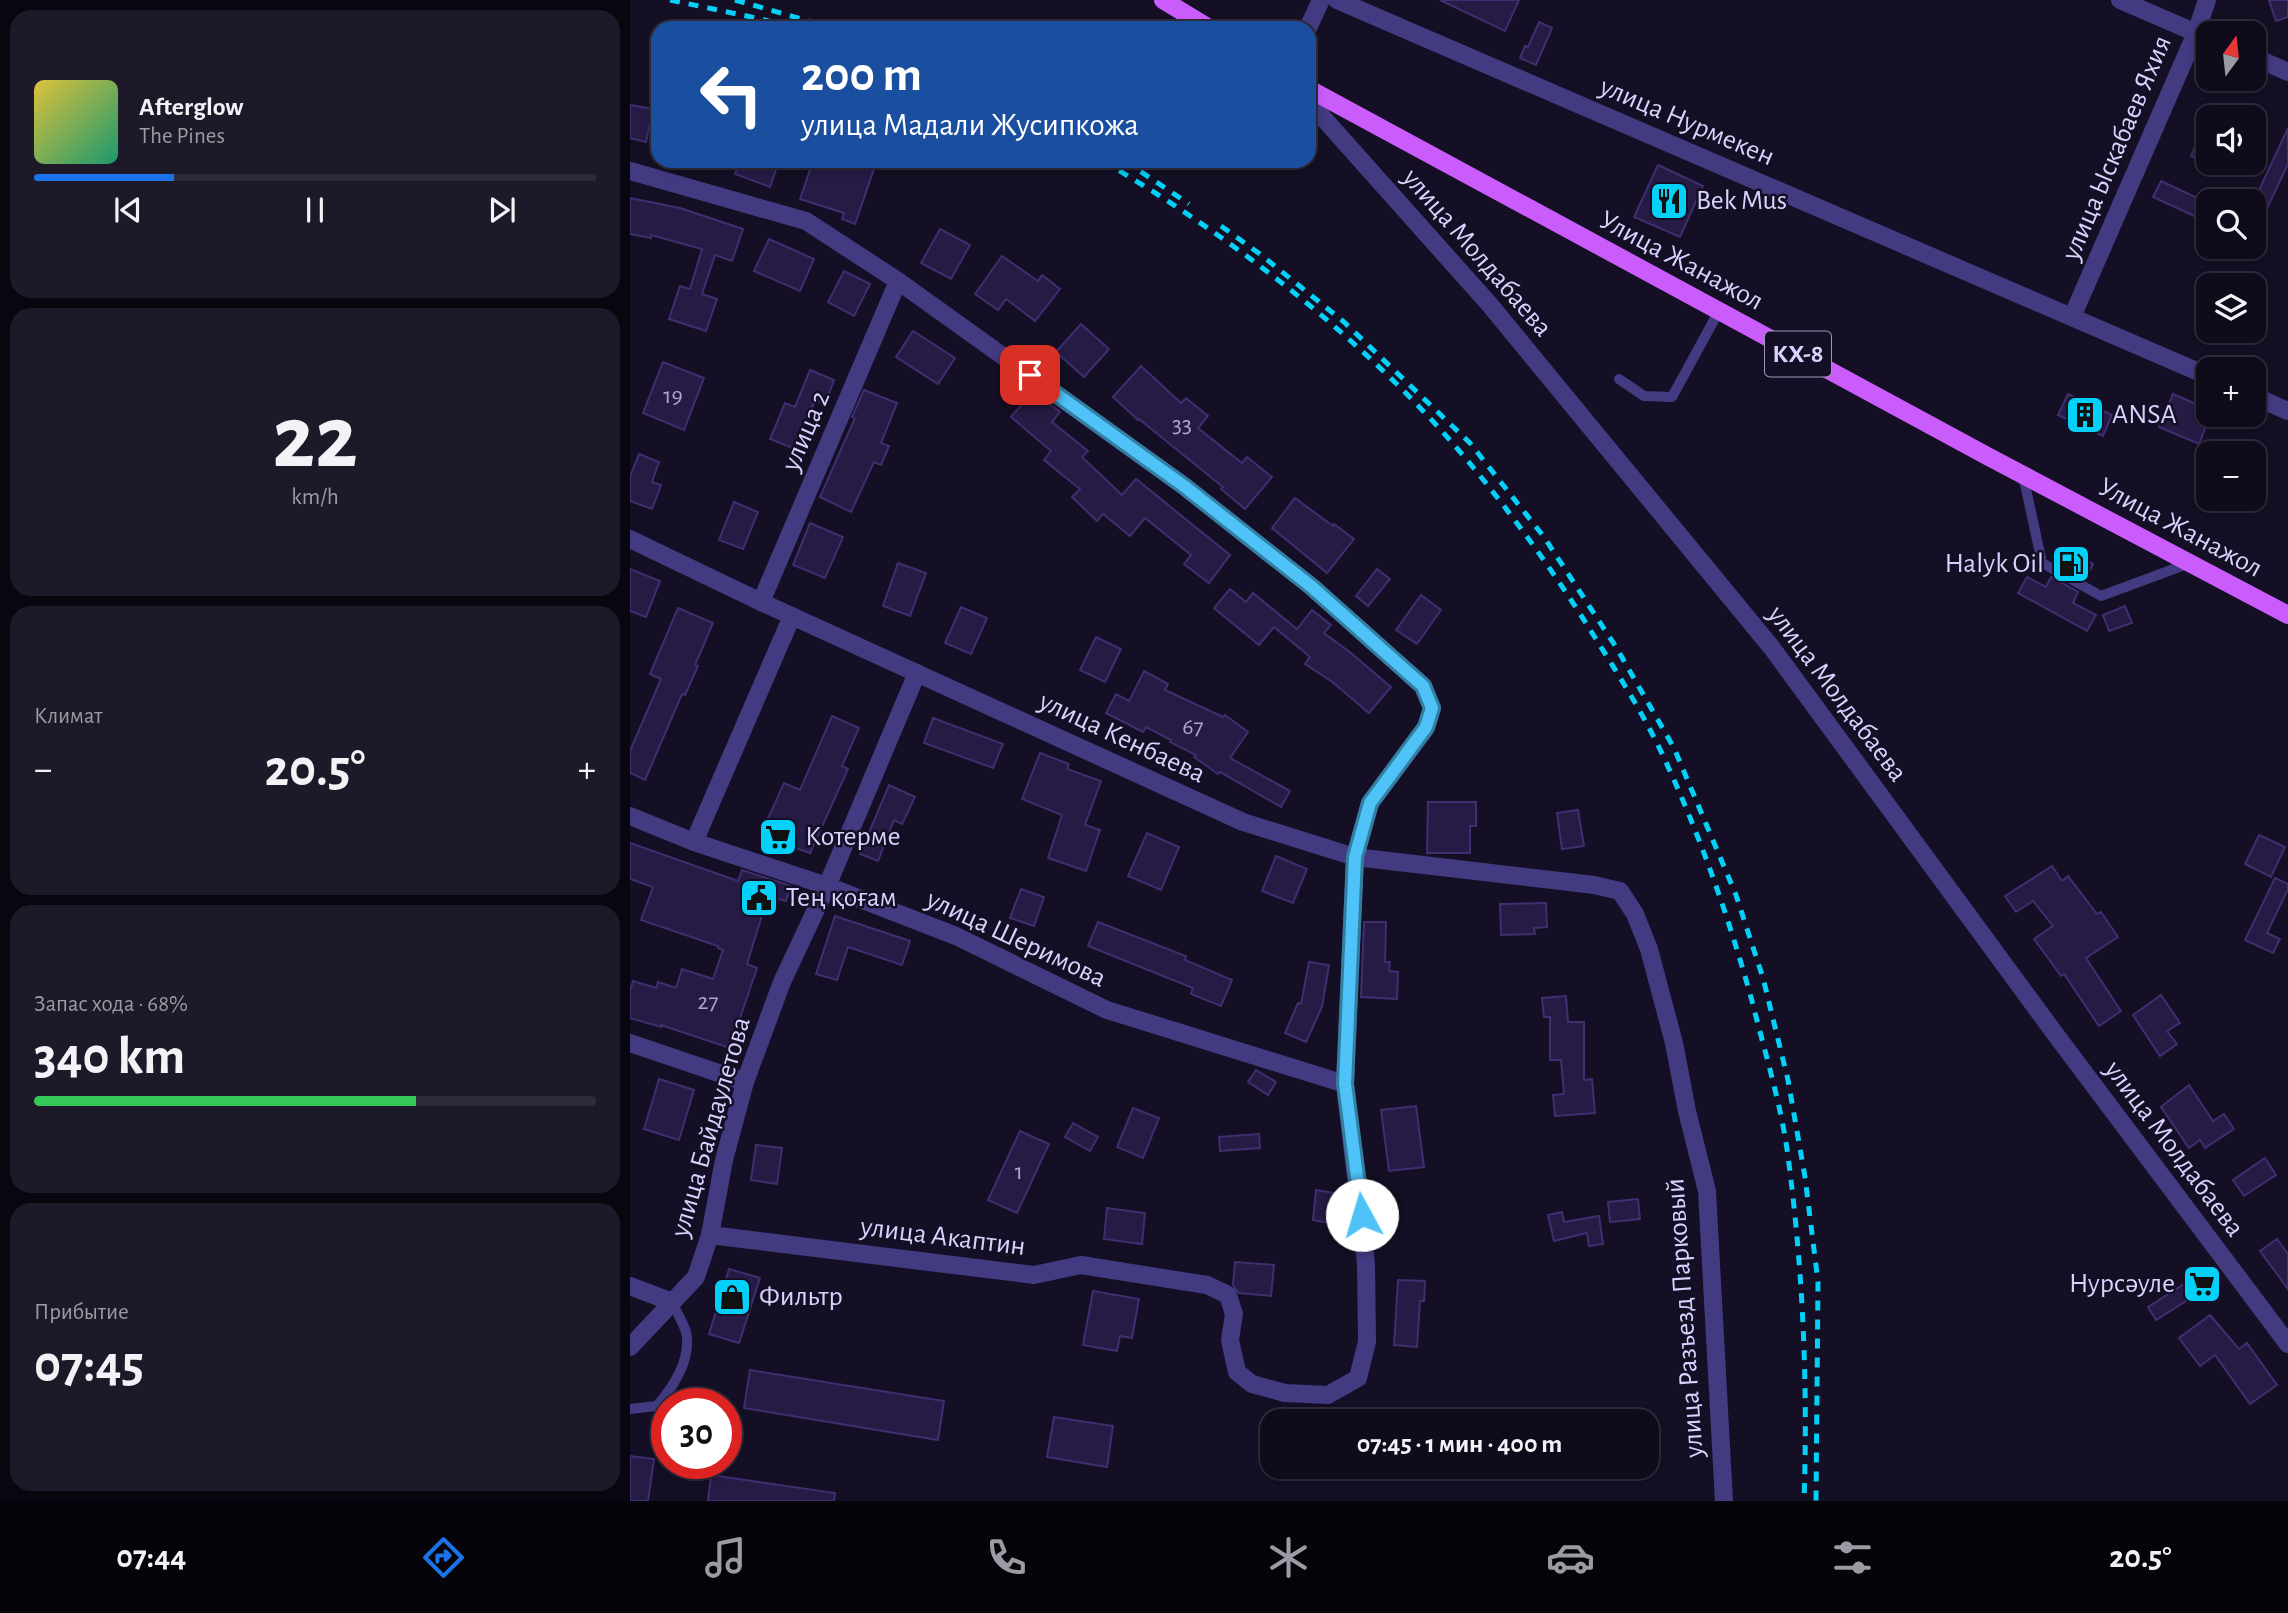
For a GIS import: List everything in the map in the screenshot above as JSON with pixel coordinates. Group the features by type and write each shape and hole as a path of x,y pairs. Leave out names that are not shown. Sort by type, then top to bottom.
{"main road":[{"path":"1163,0 1198,21"},
{"name":"Улица Жанажол","path":"1316,93 2288,615"}],"street":[{"path":"1311,21 1321,0"},
{"name":"улица Нурмекен","path":"1337,0 2196,371"},
{"path":"2120,0 2196,32"},
{"name":"улица Ыскабаев Яхия","path":"2204,21 2207,0"},
{"name":"улица Ыскабаев Яхия","path":"2072,317 2196,48"},
{"path":"2266,62 2288,72"},
{"name":"улица Молдабаева","path":"1316,110 1490,305 1772,648 2053,1031 2288,1344"},
{"path":"630,171 806,221 898,281"},
{"name":"улица 2","path":"761,603 898,281"},
{"name":"улица Акаптин","path":"710,1235 1034,1275 1081,1265 1207,1285 1228,1295 1234,1314 1230,1340 1237,1372 1252,1384 1285,1393 1328,1395 1358,1378 1367,1342 1366,1264 1345,1084 1355,857 1370,803 1426,727 1432,708 1423,686 1312,587 1184,486 898,281"},
{"path":"2266,401 2288,411"},
{"name":"улица Кенбаева","path":"630,538 761,603 1243,822 1355,857 1594,885 1620,891"},
{"path":"694,842 792,616"},
{"name":"улица Байдаулетова","path":"630,1347 696,1277 710,1235 724,1160 745,1082 782,982 827,886 917,673"},
{"name":"улица Шеримова","path":"630,816 694,842 827,886 956,936 1107,1010 1345,1084"},
{"name":"улица Разъезд Парковый","path":"1620,891 1634,914 1649,949 1674,1042 1707,1191 1724,1501"},
{"path":"630,1043 745,1082"},
{"path":"630,1286 672,1302"}],"lane":[{"path":"1619,379 1644,396 1672,397 1719,311"},
{"path":"2024,475 2042,564 2101,596 2190,563"},
{"path":"630,1409 657,1406 668,1392 686,1356 686,1332 672,1302"}],"building":[{"path":"1440,0 1519,0 1505,31"},
{"path":"2269,0 2288,0 2288,17 2276,21"},
{"path":"1539,22 1552,28 1536,65 1520,58"},
{"path":"630,105 651,109 646,142 630,138"},
{"path":"2288,128 2288,164 2266,211 2266,189 2260,189"},
{"path":"2196,144 2196,158 2191,156"},
{"name":"Bek Mus","path":"1658,165 1703,186 1680,237 1634,217"},
{"path":"737,168 777,168 770,187 735,174"},
{"path":"811,168 874,169 855,224 842,219 844,213 800,199"},
{"path":"2161,181 2196,197 2196,217 2153,197"},
{"path":"630,198 680,208 743,229 732,261 715,255 702,294 717,299 706,331 669,319 680,286 690,289 702,249 651,235 651,238 630,234"},
{"path":"940,229 970,245 951,279 921,263"},
{"path":"769,239 814,259 800,291 754,271"},
{"path":"1002,256 1038,281 1042,275 1060,289 1035,321 1006,299 998,310 975,294"},
{"path":"844,271 870,284 854,316 828,302"},
{"path":"1081,324 1109,349 1084,377 1056,352"},
{"path":"913,331 955,358 938,384 896,357"},
{"path":"663,362 704,378 684,430 643,413"},
{"path":"1141,366 1181,403 1186,398 1208,416 1198,428 1242,463 1247,457 1272,477 1245,509 1221,489 1223,487 1113,397"},
{"path":"810,370 834,380 825,404 815,400 795,449 770,439 785,403 795,407"},
{"path":"864,390 897,403 881,443 889,446 881,465 874,462 851,512 820,497 855,418 852,417"},
{"path":"1033,391 1060,412 1052,422 1088,451 1082,457 1122,495 1136,479 1230,555 1209,583 1184,564 1191,555 1145,518 1130,536 1103,514 1097,521 1072,497 1080,489 1044,460 1051,451 1011,417"},
{"name":"ANSA","path":"2068,394 2112,415 2103,436 2058,415"},
{"path":"2173,394 2196,404 2196,427 2206,427 2200,441 2196,443 2159,427"},
{"path":"639,454 659,462 652,482 661,485 652,509 630,501 630,477"},
{"path":"1295,498 1354,539 1327,573 1272,528"},
{"path":"734,502 758,512 743,549 719,540"},
{"path":"810,523 843,537 825,578 793,565"},
{"path":"2064,549 2093,564 2086,578 2058,563"},
{"path":"898,563 926,573 910,616 883,606"},
{"path":"630,569 660,581 646,617 630,611"},
{"path":"1377,569 1390,579 1368,606 1356,596"},
{"path":"2027,577 2046,587 2051,577 2078,592 2073,603 2096,615 2087,631 2018,593"},
{"path":"1230,589 1246,602 1253,593 1297,629 1312,610 1331,625 1324,633 1391,687 1369,713 1331,681 1305,664 1310,657 1274,627 1259,645 1214,608"},
{"path":"1421,595 1441,610 1417,644 1396,630"},
{"path":"2125,606 2132,623 2109,631 2103,615"},
{"path":"961,607 987,618 971,654 945,643"},
{"path":"678,608 713,623 695,665 698,666 685,695 682,694 645,780 630,773 630,751 661,679 650,674"},
{"path":"1096,637 1121,649 1105,682 1080,670"},
{"path":"1144,671 1168,684 1165,690 1223,717 1225,715 1248,732 1230,758 1290,791 1281,807 1220,772 1218,774 1194,757 1196,755 1170,742 1171,740 1146,727 1143,732 1106,713 1116,694 1129,701"},
{"path":"832,716 859,728 842,766 848,769 810,853 760,836 784,783 800,790"},
{"path":"933,718 1003,744 993,768 924,743"},
{"path":"1040,753 1069,764 1067,769 1101,781 1085,825 1100,830 1086,871 1048,858 1062,815 1022,799"},
{"path":"889,785 915,797 902,824 894,820 878,861 860,854"},
{"path":"1428,802 1476,802 1476,826 1470,826 1470,853 1427,853"},
{"path":"1578,810 1584,846 1562,849 1557,813"},
{"path":"1147,833 1179,847 1161,890 1128,876"},
{"path":"2259,835 2285,847 2271,877 2245,864"},
{"path":"630,843 738,881 742,870 791,886 786,901 768,896 747,964 757,968 730,1048 661,1025 630,1018 630,991 633,981 656,988 658,982 676,988 682,969 713,979 723,950 641,920 653,887 630,879"},
{"path":"1276,856 1307,869 1293,903 1262,891"},
{"path":"2052,866 2062,881 2068,876 2097,914 2101,912 2118,937 2086,958 2121,1011 2099,1026 2064,974 2061,976 2034,939 2053,926 2033,901 2016,912 2005,896"},
{"path":"2275,878 2288,884 2288,889 2267,933 2280,939 2273,953 2245,940"},
{"path":"1021,889 1044,897 1034,926 1010,918"},
{"path":"1546,903 1547,927 1534,928 1535,934 1501,935 1500,904"},
{"path":"835,916 910,941 902,965 848,947 837,980 816,974"},
{"path":"1098,922 1186,956 1185,960 1232,980 1221,1006 1191,994 1193,988 1088,946"},
{"path":"1364,922 1386,922 1385,962 1390,962 1389,971 1398,972 1397,999 1361,997"},
{"path":"1309,962 1329,965 1322,1007 1306,1042 1285,1033 1298,1003 1301,1004"},
{"path":"2161,995 2180,1023 2167,1031 2177,1044 2160,1056 2133,1015"},
{"path":"1566,996 1568,1022 1584,1022 1584,1080 1592,1079 1595,1113 1555,1116 1553,1095 1564,1094 1561,1060 1550,1060 1550,1017 1544,1017 1542,998"},
{"path":"1256,1070 1276,1082 1268,1095 1248,1082"},
{"path":"659,1079 694,1090 679,1140 644,1129"},
{"path":"2189,1085 2213,1121 2224,1114 2234,1129 2205,1148 2200,1140 2189,1148 2161,1107"},
{"path":"1416,1106 1424,1167 1389,1171 1381,1110"},
{"path":"1133,1108 1159,1118 1143,1158 1117,1147"},
{"path":"1073,1123 1098,1137 1090,1151 1065,1137"},
{"path":"1020,1131 1049,1144 1017,1213 988,1200"},
{"path":"1259,1134 1260,1148 1220,1151 1219,1137"},
{"path":"756,1145 782,1148 777,1184 751,1180"},
{"path":"2265,1158 2276,1175 2244,1196 2233,1180"},
{"path":"1316,1190 1334,1193 1330,1223 1313,1220"},
{"path":"1638,1199 1640,1219 1610,1222 1608,1202"},
{"path":"1107,1208 1145,1213 1142,1244 1104,1239"},
{"path":"1562,1212 1564,1222 1599,1216 1603,1244 1589,1246 1587,1233 1554,1241 1548,1215"},
{"path":"2277,1239 2288,1254 2288,1289 2260,1251"},
{"path":"1235,1262 1274,1265 1271,1296 1239,1293 1233,1285"},
{"path":"729,1269 760,1278 739,1343 709,1334"},
{"path":"2200,1274 2208,1287 2156,1320 2148,1307"},
{"path":"1398,1280 1425,1281 1424,1301 1420,1301 1417,1347 1394,1345"},
{"path":"1093,1291 1139,1299 1132,1338 1120,1336 1117,1351 1083,1345"},
{"path":"2210,1315 2239,1349 2247,1343 2277,1385 2250,1404 2215,1355 2200,1366 2179,1338"},
{"path":"750,1370 944,1401 938,1440 744,1408"},
{"path":"1054,1417 1113,1426 1107,1467 1047,1457"},
{"path":"630,1456 651,1459 648,1501 630,1501"},
{"path":"711,1479 739,1479 835,1493 834,1501 708,1501"}],"railway":[{"path":"670,0 768,21"},
{"path":"735,0 808,21"},
{"path":"1114,168 1203,225 1300,298 1347,337 1433,422 1488,485 1548,566 1648,726 1691,819 1724,909 1752,1001 1780,1112 1787,1149 1800,1281 1805,1369 1804,1501"},
{"path":"1135,168 1189,204"},
{"path":"1221,226 1344,322 1470,443 1544,537 1616,647 1674,748 1736,895 1763,978 1788,1080 1805,1177 1818,1282 1816,1501"}],"place":[{"name":"Bek Mus","path":"1669,201"},
{"name":"ANSA","path":"2085,415"},
{"name":"Halyk Oil","path":"2071,564"},
{"name":"Котерме","path":"778,837"},
{"name":"Тең қоғам","path":"759,898"},
{"name":"Нурсәуле","path":"2202,1284"},
{"name":"Фильтр","path":"732,1297"}],"route":[{"path":"1030,375 1184,486 1312,587 1423,686 1432,708 1426,727 1370,803 1355,857 1345,1084 1362,1215"}]}
